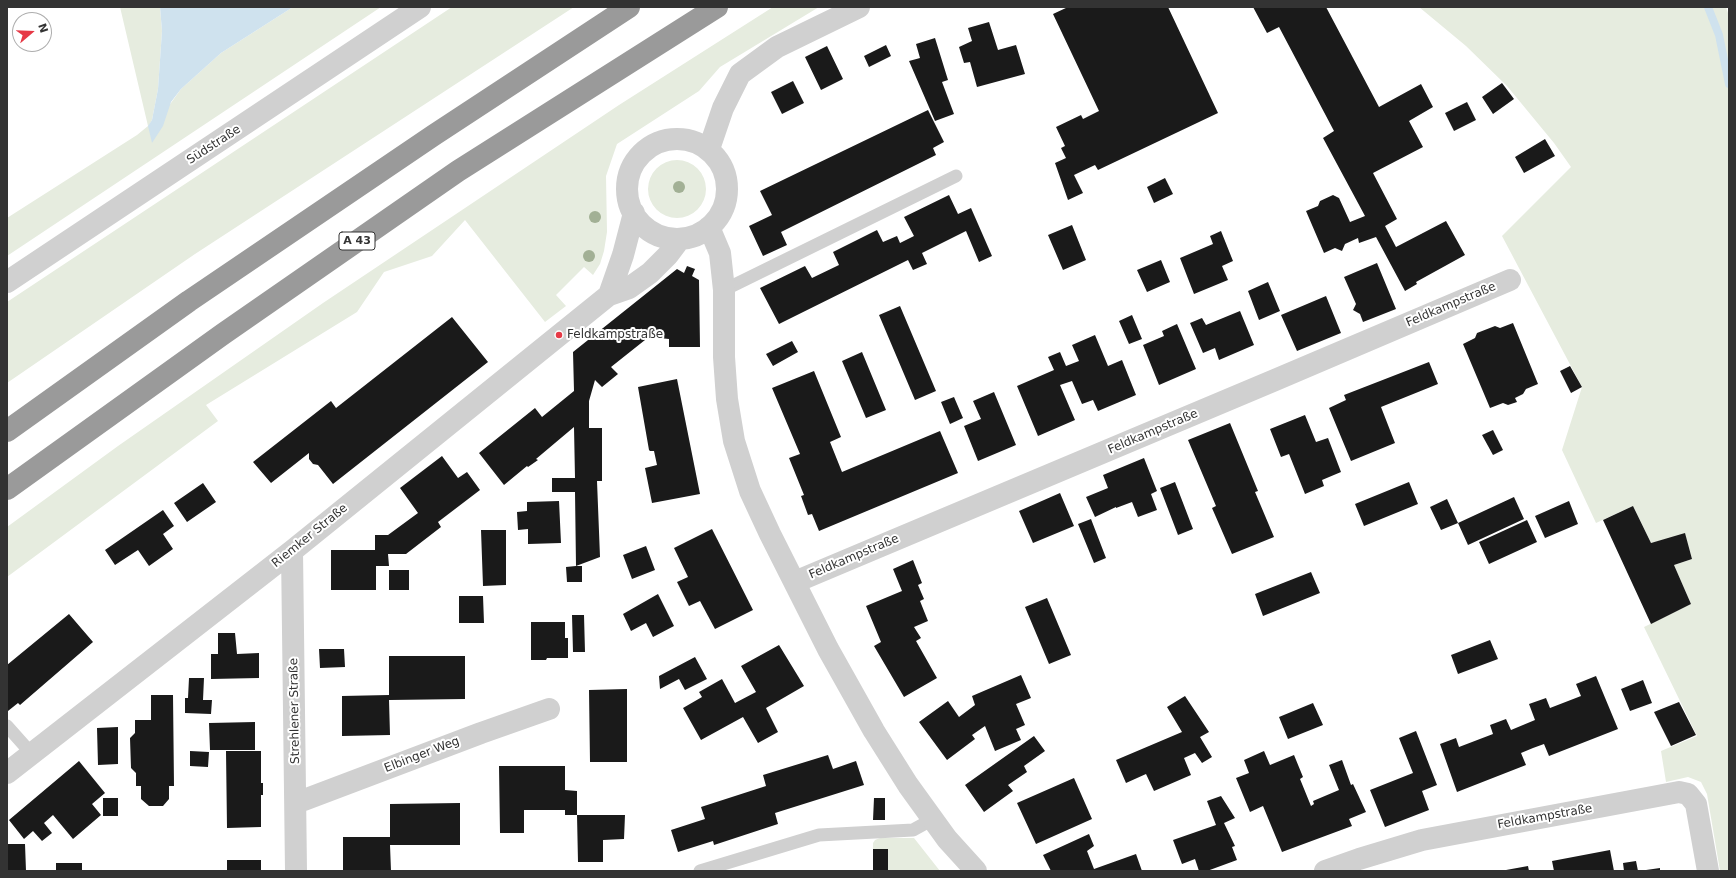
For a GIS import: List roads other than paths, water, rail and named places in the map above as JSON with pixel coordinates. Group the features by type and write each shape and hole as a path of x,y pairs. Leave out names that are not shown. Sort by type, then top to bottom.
{"highway":[{"path":"7,431 188,301 434,135 629,7"},
{"name":"A 43","path":"7,489 224,334 458,172 717,7"}],"street":[{"name":"Südstraße","path":"7,282 420,7"},
{"path":"709,149 723,108 740,74 777,47 859,7"},
{"path":"671,139 691,140 709,149 720,163 726,179 727,197 721,214 709,227 696,235 680,239 662,236 646,228 634,214 628,195 629,175 638,158 653,145 671,139"},
{"path":"609,295 623,255 634,214"},
{"name":"Feldkampstraße","path":"709,227 720,253 724,290 724,357 726,399 734,441 750,491 828,649 874,731 908,785 947,839 976,871"},
{"name":"Riemker Straße","path":"7,773 292,551 609,295 629,288 650,273 668,255 680,239"},
{"name":"Feldkampstraße","path":"795,582 1282,378 1510,280"},
{"name":"Strehlener Straße","path":"292,551 296,871"},
{"name":"Elbinger Weg","path":"296,803 549,709"},
{"name":"Feldkampstraße","path":"1325,871 1359,858 1422,840 1679,792 1688,794 1696,804 1708,871"}],"lane":[{"path":"724,290 956,176"},
{"path":"7,726 31,754"},
{"path":"700,871 819,835 912,830 933,819"}],"water":[{"path":"160,7 293,7 221,53 181,89 171,102 163,126 152,143 148,126 152,120 158,89 162,31"}],"waterway":[{"path":"1708,7 1719,35 1729,84"}],"place":[{"name":"Feldkampstraße","path":"559,335"}]}
